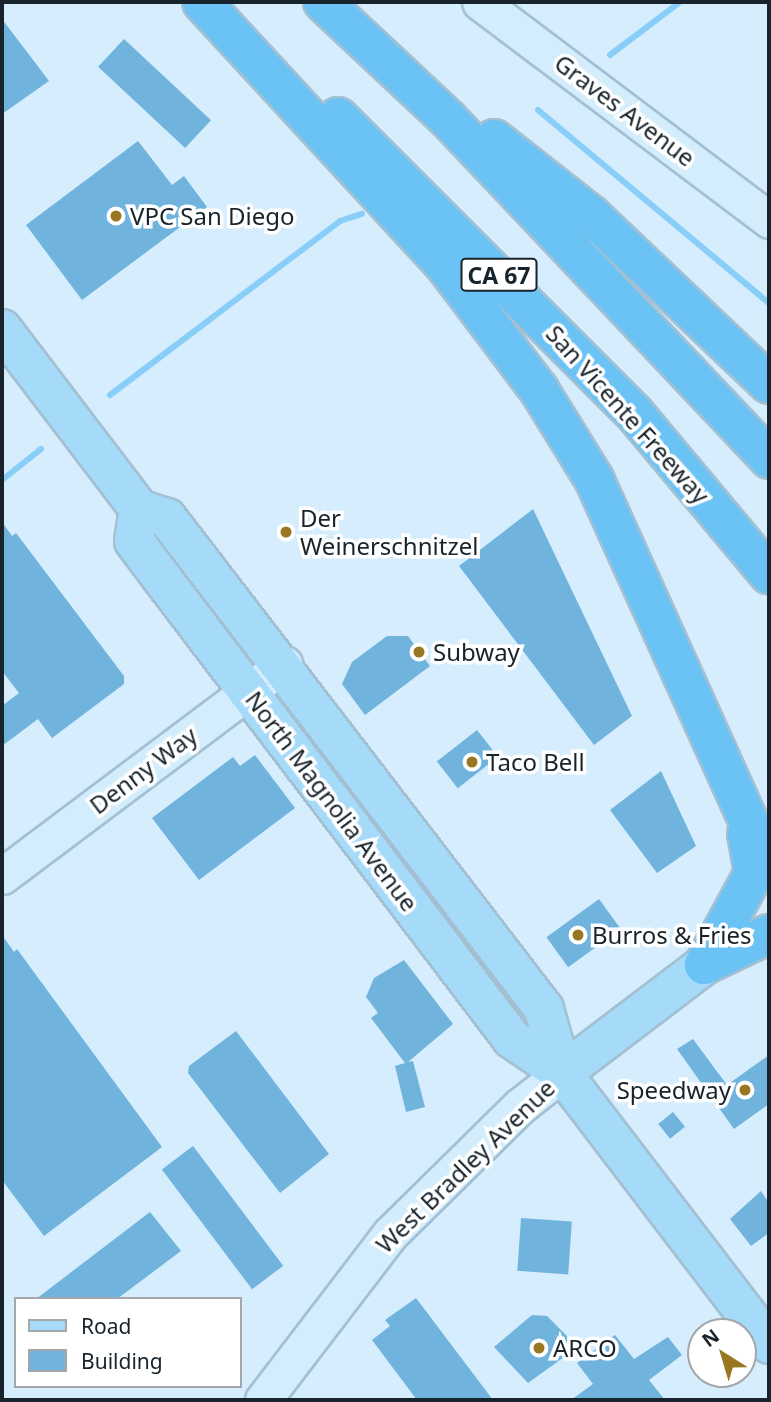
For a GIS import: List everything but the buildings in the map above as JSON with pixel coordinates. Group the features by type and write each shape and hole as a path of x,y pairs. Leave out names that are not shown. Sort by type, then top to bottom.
{"highway":[{"name":"San Vicente Freeway","path":"203,2 388,162 635,414 769,574"},
{"path":"203,2 444,264 539,390 594,479 740,809 769,867"},
{"name":"CA 67","path":"323,2 369,40 700,380 769,460"},
{"path":"369,40 591,215 769,384"},
{"path":"704,965 754,873 740,809"},
{"path":"704,965 769,934"}],"main road":[{"name":"Graves Avenue","path":"480,2 769,220"},
{"name":"North Magnolia Avenue","path":"2,329 139,509 167,518 284,664 544,1009 562,1073"},
{"name":"North Magnolia Avenue","path":"139,509 134,541 512,1039 562,1073 769,1344"},
{"name":"Denny Way","path":"2,876 284,664"},
{"name":"West Bradley Avenue","path":"263,1400 390,1234 520,1106 769,915"}],"waterway":[{"path":"610,55 680,2"},
{"path":"538,110 769,303"},
{"path":"110,395 340,221 362,214"},
{"path":"2,480 41,449"}],"place":[{"name":"VPC San Diego","path":"116,216"},
{"name":"Der Weinerschnitzel","path":"286,532"},
{"name":"Subway","path":"419,652"},
{"name":"Taco Bell","path":"472,762"},
{"name":"Burros & Fries","path":"578,935"},
{"name":"Speedway","path":"745,1090"},
{"name":"ARCO","path":"539,1348"}]}
